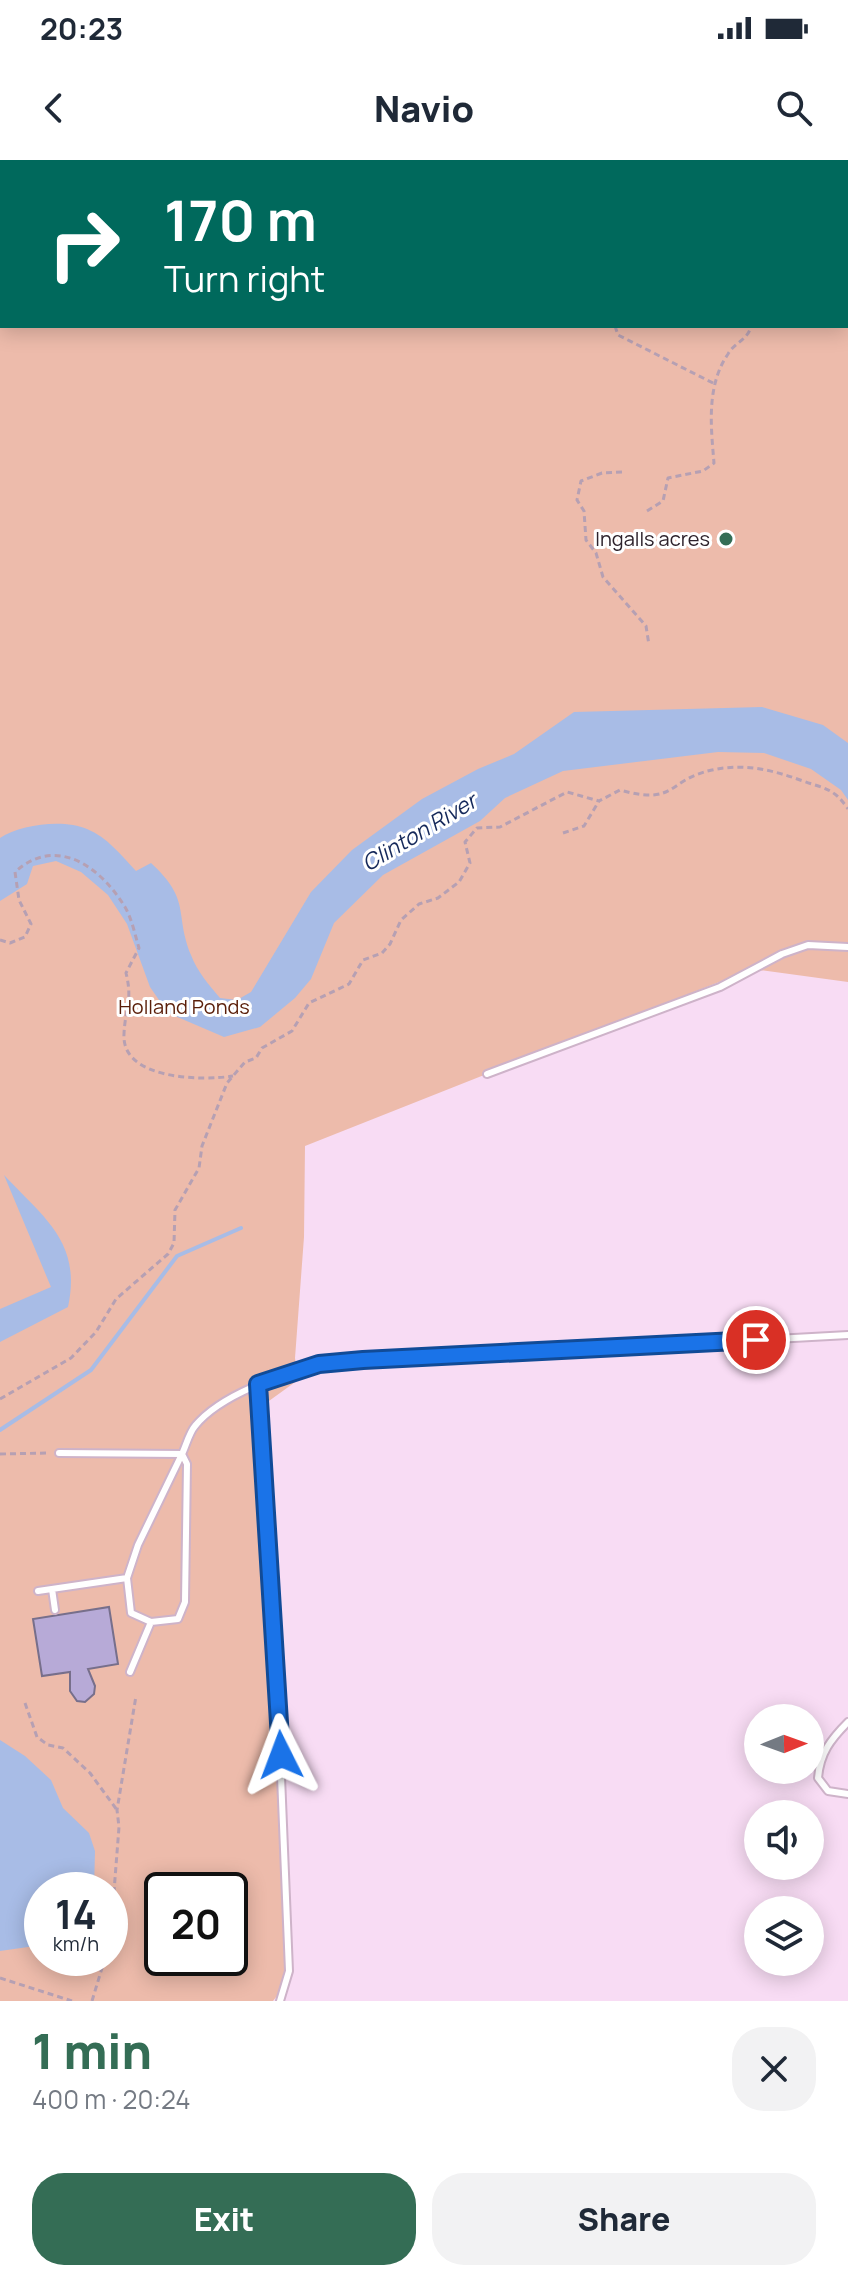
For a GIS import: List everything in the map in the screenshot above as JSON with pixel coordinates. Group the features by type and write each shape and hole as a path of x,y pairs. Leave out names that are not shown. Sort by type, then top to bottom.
{"lane":[{"path":"487,1074 720,987 782,954 808,945 848,947"},
{"path":"182,1454 187,1464 185,1602 178,1619 151,1622 131,1613 127,1578 138,1545 195,1426 258,1384 319,1364 372,1359 848,1335"},
{"path":"258,1384 283,1780 289,1971 280,2001"},
{"path":"59,1453 182,1454"},
{"path":"38,1591 127,1578"},
{"path":"52,1589 55,1610"},
{"path":"130,1672 151,1622"},
{"path":"848,1722 830,1740 819,1762 818,1778 828,1791 848,1794"}],"path":[{"path":"616,328 618,335 715,384"},
{"path":"647,511 663,501 668,478 703,471 714,463 710,414 715,384 728,352 745,339 750,328"},
{"path":"622,472 602,473 581,481 577,500 584,511 586,540 596,553 603,577 646,626 649,645"},
{"path":"563,833 584,826 599,801 614,791 648,798 662,796 688,778 711,770 764,767 830,787 848,809"},
{"path":"0,1399 71,1358 96,1332 116,1299 168,1254 176,1233 175,1210 199,1168 200,1156 227,1083 237,1075 239,1067 256,1058 262,1048 292,1031 309,1003 349,984 363,960 382,953 401,920 419,904 438,898 459,882 470,863 465,842 477,828 500,827 567,792 599,801"},
{"path":"0,940 10,943 25,937 31,924 19,900 15,872 27,861 51,853 85,864 110,885 127,910 139,948 126,973 132,995 124,1034 126,1051 138,1064 161,1072 205,1080 237,1075"},
{"path":"0,1454 59,1453"},
{"path":"113,1872 117,1810 136,1696"},
{"path":"25,1703 37,1737 48,1745 63,1748 90,1773 117,1810"},
{"path":"92,2001 100,1976"},
{"path":"0,1978 72,2001"}],"green space":[{"name":"Holland Ponds","path":"0,328 848,328 848,982 752,969 305,1146 304,1237 295,1358 298,1380 262,1406 288,1982 273,2001 0,2001"}],"water":[{"name":"Clinton River","path":"762,707 823,725 848,743 848,800 841,790 811,769 764,753 718,752 563,771 505,798 480,821 383,875 334,923 311,979 295,998 260,1027 224,1037 168,1013 150,987 127,924 108,895 81,872 56,861 33,866 27,884 0,901 0,838 19,829 43,824 67,824 87,829 108,842 136,871 151,863 164,876 177,898 186,941 197,967 220,998 237,1000 251,992 311,892 352,850 422,799 514,754 574,712"},
{"path":"4,1175 56,1233 70,1265 71,1284 68,1307 0,1342 0,1309 51,1287"},
{"path":"0,1740 25,1756 51,1780 63,1808 89,1833 95,1851 94,1872 24,1872 24,1948 0,1951"}],"building":[{"path":"109,1607 118,1664 88,1669 95,1686 94,1694 85,1702 77,1701 70,1691 70,1672 42,1676 33,1619"}],"waterway":[{"path":"0,1430 91,1370 177,1256 241,1228"}],"place":[{"name":"Ingalls acres","path":"726,539"}],"route":[{"path":"281,1755 258,1384 319,1364 363,1360 756,1340"}]}
